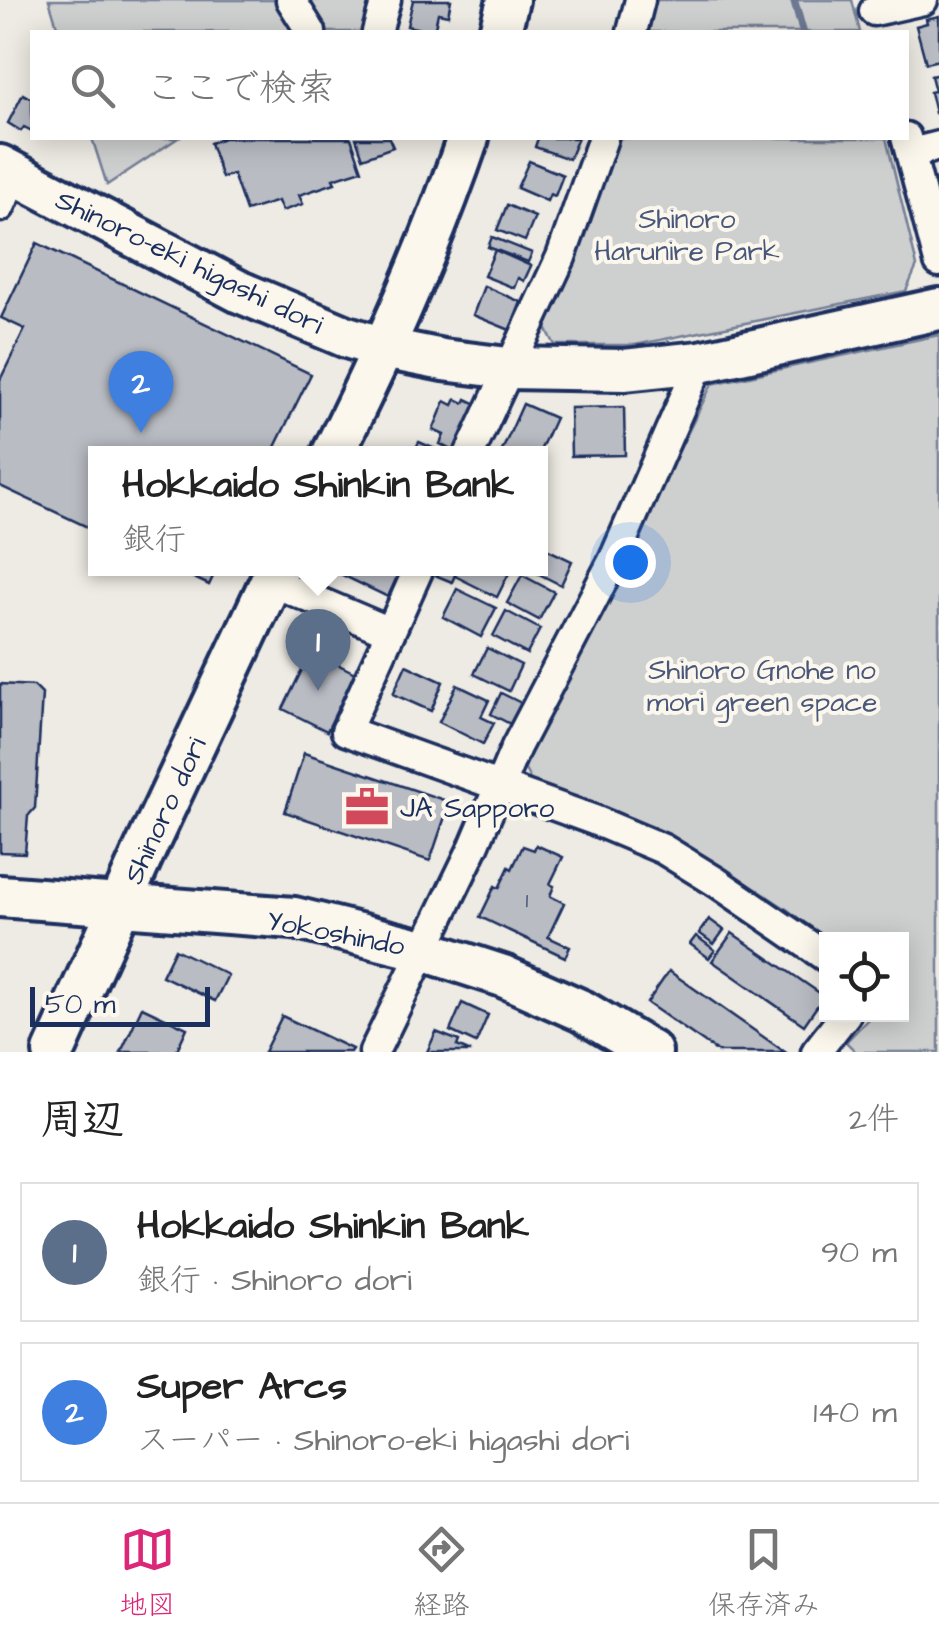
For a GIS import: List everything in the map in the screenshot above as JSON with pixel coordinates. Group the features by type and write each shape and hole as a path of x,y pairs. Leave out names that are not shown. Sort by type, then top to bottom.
{"street":[{"path":"291,0 310,30"},
{"path":"378,30 386,0"},
{"path":"500,30 508,0"},
{"path":"632,30 640,0"},
{"path":"875,14 923,0"},
{"path":"338,446 406,299 467,140"},
{"path":"474,446 561,257 602,140"},
{"path":"939,146 908,145 939,262"},
{"name":"Shinoro-eki higashi dori","path":"5,182 240,292 347,337 443,360 508,368 624,370 700,362 939,310"},
{"path":"374,1052 474,846 516,746 614,560 700,362"},
{"name":"Shinoro dori","path":"54,1052 273,576"},
{"path":"275,576 390,632"},
{"path":"415,576 346,731 594,820 663,849 819,952"},
{"name":"Yokoshindo","path":"0,896 294,918 424,950 503,976 582,1011 650,1052"},
{"path":"816,1052 840,1022"}],"green space":[{"path":"49,0 372,0 365,30 58,30"},
{"path":"654,0 852,0 860,30 646,30"},
{"path":"93,140 175,140 107,185"},
{"name":"Shinoro Harunire Park","path":"616,140 886,140 917,266 906,291 635,345 555,345 546,328"},
{"name":"Shinoro Gnohe no mori green space","path":"939,335 939,1052 856,1052 846,1042 865,1022 909,1022 909,932 819,932 819,935 788,910 705,856 656,829 531,781 523,766 712,384"}],"building":[{"path":"413,0 451,0 448,15 438,13 434,30 407,26"},
{"path":"939,16 939,60 926,63 916,26"},
{"path":"939,74 939,112 935,113 931,76"},
{"path":"23,94 30,98 30,130 24,127 21,131 8,123"},
{"path":"352,140 362,170 299,195 303,204 282,211 278,201 246,211 233,174 222,178 210,143"},
{"path":"357,140 390,140 393,147 363,158"},
{"path":"537,140 577,140 569,159 535,147"},
{"path":"529,161 563,175 555,196 550,194 547,201 517,188"},
{"path":"507,205 535,217 525,241 497,230"},
{"path":"492,237 532,253 528,262 488,247"},
{"path":"37,243 311,374 275,446 88,446 88,527 0,486 0,380 25,329 1,318"},
{"path":"495,250 531,266 524,281 518,278 514,288 484,276"},
{"path":"484,286 521,302 510,330 473,315"},
{"path":"456,399 477,404 458,446 444,446 440,444 444,435 433,430 445,401 453,405"},
{"path":"523,404 555,418 542,446 504,446"},
{"path":"624,407 625,455 571,456 570,408"},
{"path":"548,550 572,561 561,585 543,576 548,576"},
{"path":"190,576 213,576 209,585"},
{"path":"344,576 397,576 388,597"},
{"path":"455,576 508,576 497,597"},
{"path":"521,576 554,592 539,620 507,603"},
{"path":"457,589 496,608 481,637 443,617"},
{"path":"506,611 540,629 527,654 493,636"},
{"path":"487,648 521,665 509,691 474,674"},
{"path":"311,651 355,673 327,731 283,709"},
{"path":"406,665 443,682 431,711 393,694"},
{"path":"0,684 34,686 42,694 35,808 28,816 25,853 0,852"},
{"path":"457,685 489,700 481,717 494,723 483,744 439,722"},
{"path":"501,693 527,706 516,727 491,714"},
{"name":"JA Sapporo","path":"304,753 450,802 430,861 285,812"},
{"path":"536,845 563,857 550,884 554,886 550,896 564,903 548,937 570,947 565,957 480,917 495,886 499,888 523,846 534,850"},
{"path":"709,919 724,930 714,944 699,933"},
{"path":"732,933 819,993 819,1003 804,1025 712,961"},
{"path":"696,936 715,950 709,958 690,944"},
{"path":"175,949 228,975 215,1001 162,976"},
{"path":"669,971 785,1052 718,1052 647,1003"},
{"path":"462,1003 488,1015 476,1043 450,1031"},
{"path":"142,1007 187,1028 176,1052 121,1052"},
{"path":"282,1016 352,1049 264,1052"},
{"path":"436,1032 459,1041 457,1046 471,1052 427,1052"}],"waterway":[{"path":"794,0 802,30"}],"place":[{"name":"Super Arcs","path":"141,433"},
{"name":"Hokkaido Shinkin Bank","path":"318,691"},
{"name":"JA Sapporo","path":"367,807"}]}
